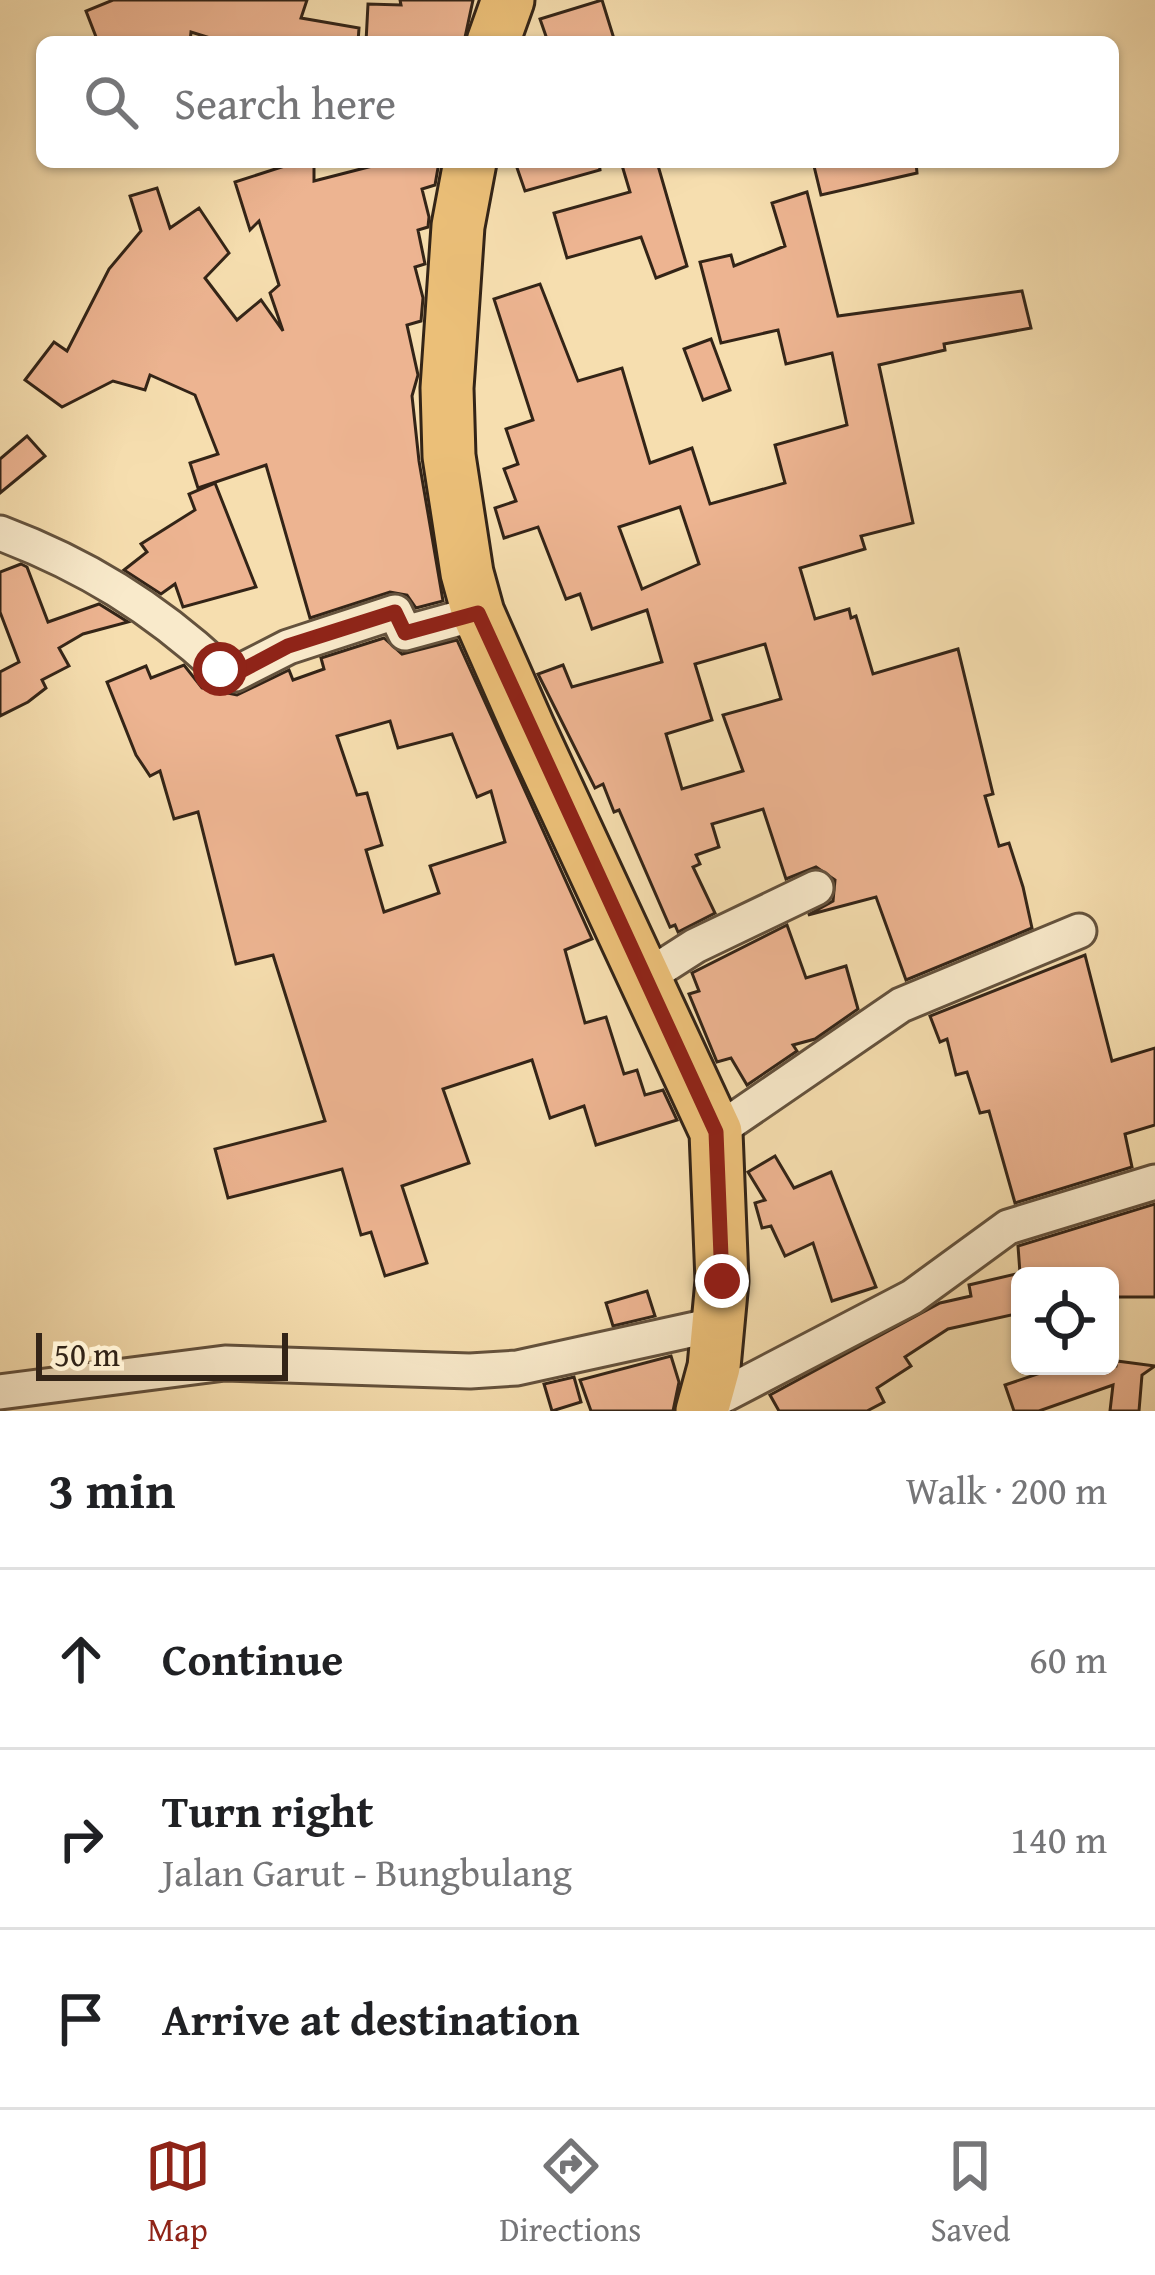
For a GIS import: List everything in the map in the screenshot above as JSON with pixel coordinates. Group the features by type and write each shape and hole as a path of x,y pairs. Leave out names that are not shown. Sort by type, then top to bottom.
{"main road":[{"path":"495,36 508,0"},
{"path":"469,168 458,226 447,388 457,517 478,613 642,980 691,1070 716,1132 722,1281 702,1408"}],"street":[{"path":"0,533 57,554 131,594 220,669 235,674 288,646 395,612 405,633 478,613"},
{"path":"642,980 712,937 816,888"},
{"path":"716,1132 901,1005 1079,931"},
{"path":"702,1408 912,1297 1008,1227 1155,1182"},
{"path":"0,1393 225,1363 470,1371 517,1368 718,1324"}],"building":[{"path":"113,0 307,0 301,18 359,28 358,36 204,36 191,32 191,36 96,36 86,11"},
{"path":"400,0 473,0 465,36 366,36 368,4 401,5"},
{"path":"602,0 613,36 546,36 540,19"},
{"path":"278,168 314,168 314,181 365,168 438,168 435,185 422,189 429,217 428,227 418,230 425,264 415,267 423,298 421,321 407,325 418,375 412,396 419,461 443,601 416,608 407,595 390,592 310,618 266,465 198,488 190,463 218,454 195,395 150,375 145,390 113,381 62,407 25,380 54,342 67,351 109,269 141,231 130,196 157,188 170,228 199,208 229,253 205,278 237,320 261,300 283,331 270,293 279,285 259,221 250,230 235,182"},
{"path":"517,168 600,168 600,170 525,191"},
{"path":"623,168 659,168 687,266 656,278 641,237 567,258 554,213 630,192"},
{"path":"814,168 917,168 917,173 821,195"},
{"path":"807,192 838,316 1022,291 1031,328 944,344 945,350 879,365 913,523 861,536 865,549 800,568 815,619 849,609 851,618 856,616 873,674 958,649 993,794 985,796 999,846 1009,843 1023,887 1032,928 906,980 876,897 808,915 833,901 835,880 816,867 786,879 763,809 712,824 719,847 696,855 700,864 693,867 715,913 678,932 675,925 670,927 619,810 614,812 603,784 595,788 538,674 563,665 572,687 662,662 647,610 592,629 580,594 566,599 538,527 504,538 495,508 516,501 504,469 518,464 506,429 533,420 494,299 540,284 578,381 622,368 650,463 692,448 710,504 785,483 775,445 847,425 832,353 786,364 778,330 721,343 700,262 731,255 734,266 785,246 772,203","holes":["680,507 699,564 642,589 619,527","765,644 781,699 723,715 743,771 682,789 666,734 712,720 695,664"]},
{"path":"711,339 730,390 703,400 684,349"},
{"path":"27,436 45,456 0,493 0,459"},
{"path":"215,483 256,587 183,607 175,584 161,594 124,570 147,552 141,544 195,510 189,494"},
{"path":"21,564 27,567 48,622 99,604 128,622 83,634 59,648 69,666 42,680 46,688 28,702 0,716 0,672 19,662 0,612 0,572"},
{"path":"384,638 402,654 457,640 592,939 565,950 585,1023 606,1017 624,1074 637,1070 645,1095 663,1090 677,1120 596,1145 584,1106 550,1118 532,1060 443,1089 469,1163 402,1186 427,1263 385,1276 371,1232 361,1235 342,1169 228,1198 215,1149 325,1121 273,955 236,964 198,812 174,819 160,771 150,776 136,755 107,682 146,666 151,678 184,665 202,688 237,695 289,670 293,680 324,669 321,658","holes":["390,721 398,748 452,734 477,797 491,791 505,842 430,866 439,893 384,912 366,850 382,845 367,793 357,795 337,736"]},
{"path":"787,925 806,978 846,966 858,1009 815,1039 793,1045 797,1051 747,1085 731,1058 717,1062 689,994 699,991 692,973"},
{"path":"1085,955 1112,1061 1155,1048 1155,1125 1125,1134 1132,1167 1015,1203 989,1111 980,1113 967,1072 956,1075 947,1039 940,1042 930,1016"},
{"path":"775,1156 794,1188 831,1172 876,1287 832,1301 813,1243 785,1256 771,1226 762,1228 755,1203 765,1200 748,1172"},
{"path":"1155,1204 1155,1297 1119,1297 1119,1267 1020,1267 1018,1246"},
{"path":"1011,1275 1011,1315 948,1329 905,1357 911,1366 877,1388 884,1402 867,1411 779,1411 770,1395 940,1303 971,1296 969,1285"},
{"path":"647,1291 655,1316 613,1326 606,1303"},
{"path":"671,1356 679,1382 673,1411 591,1411 580,1380"},
{"path":"1119,1361 1155,1366 1142,1375 1139,1411 1110,1411 1113,1385 1039,1411 1014,1411 1005,1385 1034,1375 1119,1375"},
{"path":"574,1377 581,1402 552,1411 544,1384"}],"route":[{"path":"220,669 235,674 288,646 395,612 405,633 478,613 642,980 691,1070 716,1132 722,1281"}]}
